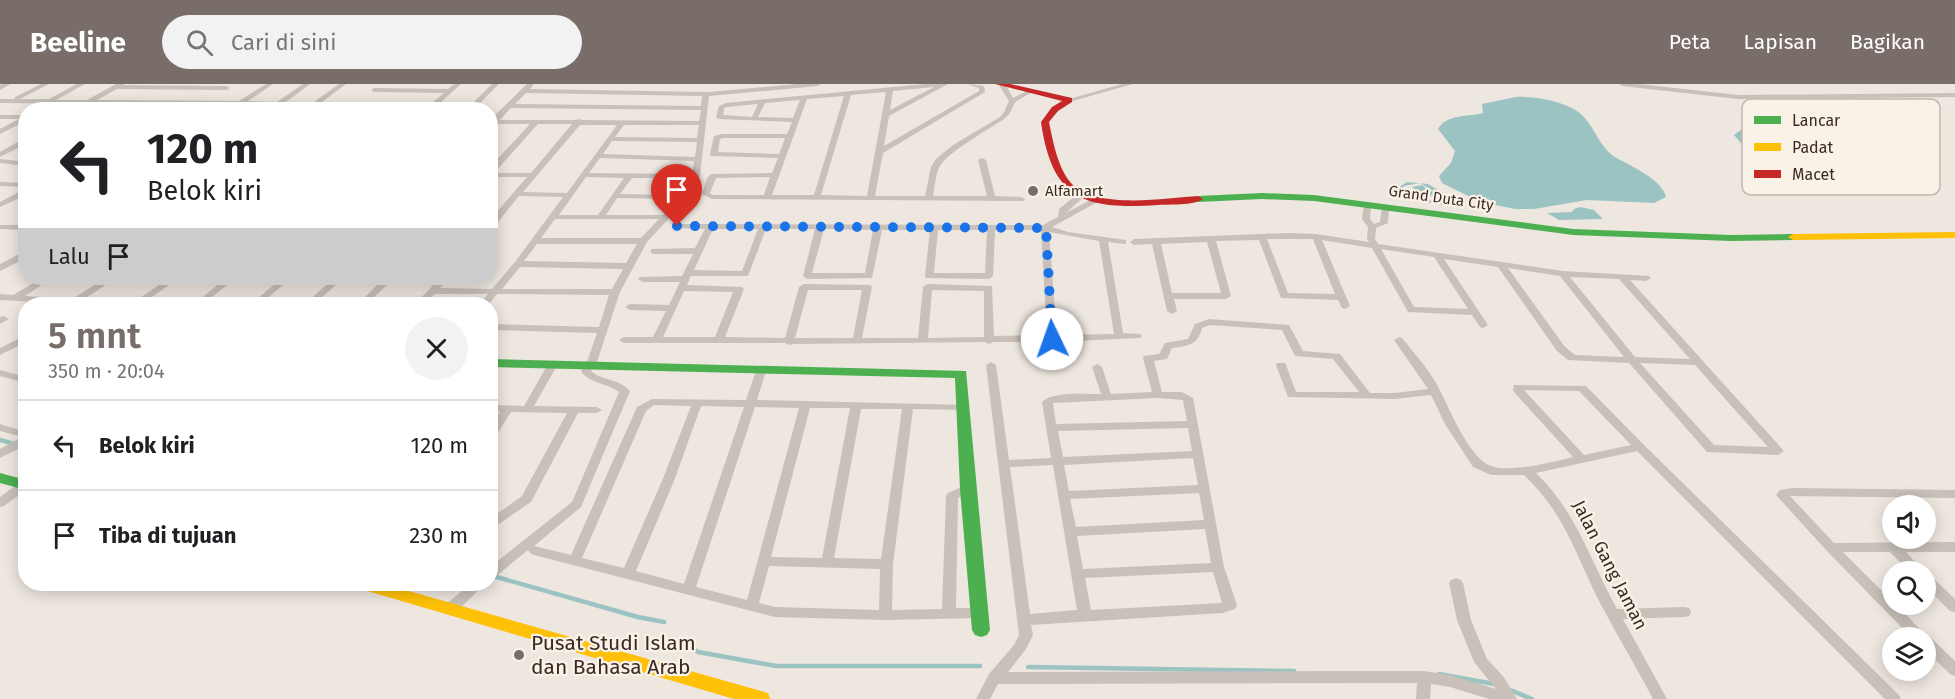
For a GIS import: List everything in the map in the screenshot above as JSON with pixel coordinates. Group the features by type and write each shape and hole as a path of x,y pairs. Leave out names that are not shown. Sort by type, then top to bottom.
{"street":[{"path":"0,88 8,84"},
{"path":"13,100 46,84"},
{"path":"50,100 82,84"},
{"path":"243,102 270,84"},
{"path":"281,102 307,84"},
{"path":"318,102 343,84"},
{"path":"358,102 382,84"},
{"path":"437,102 458,84"},
{"path":"477,102 496,84"},
{"path":"498,116 531,84"},
{"path":"498,217 609,84"},
{"path":"680,93 686,84"},
{"path":"718,93 724,84"},
{"path":"524,91 706,94 761,87 818,84"},
{"path":"795,120 719,117 721,107 726,105 945,84"},
{"path":"886,115 945,84"},
{"path":"880,151 982,92 982,87 970,84"},
{"path":"1001,84 1069,100 1130,84"},
{"path":"1001,84 1012,101"},
{"path":"1622,84 1738,97 1955,95"},
{"path":"90,101 119,86 230,86"},
{"path":"205,102 230,86"},
{"path":"871,198 890,89"},
{"path":"374,90 450,91"},
{"path":"929,198 939,161 956,147 1002,118 1012,101 1031,91"},
{"path":"817,197 848,93"},
{"path":"498,568 569,512 581,495 625,392 620,386 594,381 586,373 615,292 644,241 684,197 696,176 706,94"},
{"path":"767,197 804,98"},
{"path":"0,100 136,102"},
{"name":"Grand Duta City","path":"1069,100 1055,109 1045,122 1045,130 1064,180 1073,190 1083,194 1125,203 1262,196 1314,198 1585,232 1731,238 1955,235"},
{"path":"754,119 762,102"},
{"path":"509,106 704,108"},
{"path":"0,117 18,118"},
{"path":"0,132 18,122"},
{"path":"498,123 701,123"},
{"path":"498,164 535,123"},
{"path":"490,297 518,264 622,123"},
{"path":"782,156 714,154 717,138 722,136 789,136"},
{"path":"611,138 699,140"},
{"path":"0,155 18,145"},
{"path":"598,156 697,159"},
{"path":"982,160 991,198"},
{"path":"0,162 18,163"},
{"path":"498,173 534,175"},
{"path":"584,175 696,176"},
{"path":"776,175 714,176 711,178 706,194 712,197 1021,199"},
{"path":"600,217 629,176"},
{"path":"0,184 18,185"},
{"path":"519,194 568,195"},
{"path":"1062,216 1065,207 1083,194"},
{"path":"0,205 18,196"},
{"path":"614,196 684,197"},
{"path":"1046,228 1062,216 1077,213 1099,199"},
{"path":"1367,205 1366,219 1372,227 1371,239 1411,310 1474,312"},
{"path":"1372,227 1384,223 1385,208"},
{"path":"554,216 664,217"},
{"path":"677,226 1046,228 1123,242"},
{"path":"657,340 710,226"},
{"path":"643,279 685,280 745,274 763,226"},
{"path":"0,227 18,227"},
{"path":"820,227 807,276 869,276 878,227"},
{"path":"934,227 928,276 989,276 991,228"},
{"path":"1046,228 1052,339"},
{"path":"1262,237 1284,296 1343,301 1316,237"},
{"path":"1134,242 1316,237 1563,274 1646,278"},
{"path":"1103,240 1119,337"},
{"path":"1169,296 1227,296 1211,240"},
{"path":"535,241 644,241"},
{"path":"1156,242 1172,311"},
{"path":"654,251 698,251"},
{"path":"1437,255 1483,326"},
{"path":"0,268 18,258"},
{"path":"518,264 630,266"},
{"path":"1500,264 1561,349 1572,358 1698,362"},
{"path":"1563,274 1632,360 1711,449 1778,451 1622,277"},
{"path":"685,280 739,289 719,340"},
{"path":"15,298 35,285"},
{"path":"82,297 100,285"},
{"path":"147,297 164,285"},
{"path":"207,297 222,285"},
{"path":"264,297 278,285"},
{"path":"317,297 331,285"},
{"path":"369,297 382,285"},
{"path":"427,297 439,285"},
{"path":"789,342 804,287 867,287 857,341"},
{"path":"923,341 928,287 989,288 989,340"},
{"path":"433,291 615,292"},
{"path":"0,297 18,298"},
{"path":"630,308 672,308"},
{"path":"1158,395 1148,358 1163,357 1168,345 1191,343 1198,326 1209,322 1286,327 1299,354 1339,358 1367,396"},
{"path":"498,327 602,330"},
{"path":"624,340 923,341 1137,336"},
{"path":"1400,340 1410,352 1434,392 1450,424 1479,466 1491,471 1527,471 1639,447"},
{"path":"0,352 18,342"},
{"path":"498,363 958,373 963,376 963,407 981,630"},
{"path":"527,409 553,364"},
{"path":"983,699 994,678 1022,645 1026,635 991,365"},
{"path":"1281,365 1292,395 1395,396 1434,392"},
{"path":"1097,367 1107,396"},
{"path":"689,590 762,368"},
{"path":"0,372 18,378"},
{"path":"1581,459 1535,410 1518,387 1582,388 1894,699"},
{"path":"1025,620 1230,605 1218,567 1187,396 1107,396 1048,400 1085,615"},
{"path":"575,561 643,406 656,401 963,407"},
{"path":"628,574 668,481 697,403"},
{"path":"752,605 805,405"},
{"path":"826,563 856,406"},
{"path":"885,615 887,564 908,406"},
{"path":"498,408 597,410"},
{"path":"498,424 508,408"},
{"path":"498,520 527,499 574,410"},
{"path":"1052,428 1193,424"},
{"path":"0,427 18,440"},
{"path":"0,454 18,442"},
{"path":"1003,464 1197,454"},
{"name":"Jalan Gang Jaman","path":"1527,471 1548,490 1569,520 1613,614 1660,699"},
{"path":"0,478 18,483"},
{"path":"950,613 952,496 969,489"},
{"path":"1064,495 1204,489"},
{"path":"0,503 18,490"},
{"path":"1910,627 1785,502 1782,493 1955,494"},
{"path":"1071,532 1211,524"},
{"path":"1830,548 1882,547"},
{"path":"1936,547 1955,547"},
{"path":"1895,549 1907,561"},
{"path":"534,550 788,613 885,615 980,613"},
{"path":"765,561 887,564"},
{"path":"1078,574 1218,567"},
{"path":"1456,583 1464,620 1480,662 1498,680 1509,699"},
{"path":"1936,589 1955,608"},
{"path":"388,591 761,699"},
{"path":"450,609 470,591"},
{"path":"1613,614 1684,612"},
{"path":"1936,652 1955,670"},
{"path":"994,678 1424,677 1461,684 1509,699"},
{"path":"1423,699 1424,677"}],"water":[{"path":"1516,97 1545,99 1574,109 1586,119 1612,155 1651,178 1663,190 1666,197 1654,203 1587,200 1534,209 1515,209 1480,202 1442,183 1439,176 1451,163 1455,151 1438,129 1442,124 1452,118 1483,113 1482,104"},
{"path":"1742,130 1742,144 1734,135"},
{"path":"1407,182 1419,183 1404,186 1401,191 1416,199 1458,204 1438,195 1423,196 1412,187 1422,185 1435,192 1420,183 1428,184 1463,205 1456,207 1415,200 1399,194 1396,189"},
{"path":"1580,207 1594,210 1603,219 1559,220 1547,213 1572,212"}],"waterway":[{"path":"0,440 14,444"},
{"path":"498,577 638,617 664,622"},
{"path":"683,641 698,652 776,666 980,666"},
{"path":"1028,667 1294,671"},
{"path":"1439,674 1494,684"},
{"path":"1510,690 1532,699"}],"traffic: fast":[{"path":"1198,199 1262,196 1314,198 1573,232 1731,238 1793,237"},
{"path":"498,363 961,374 968,489 981,630"},
{"path":"0,478 18,483"}],"traffic: slow":[{"path":"1793,237 1955,235"},
{"path":"388,591 761,699"}],"traffic: jam":[{"path":"999,84 1069,100 1055,109 1045,122 1058,169 1073,190 1086,196 1117,202 1198,199"}],"place":[{"name":"Alfamart","path":"1033,191"},
{"name":"Pusat Studi Islam dan Bahasa Arab","path":"519,655"}],"route":[{"path":"677,226 1046,228 1052,339"}]}
